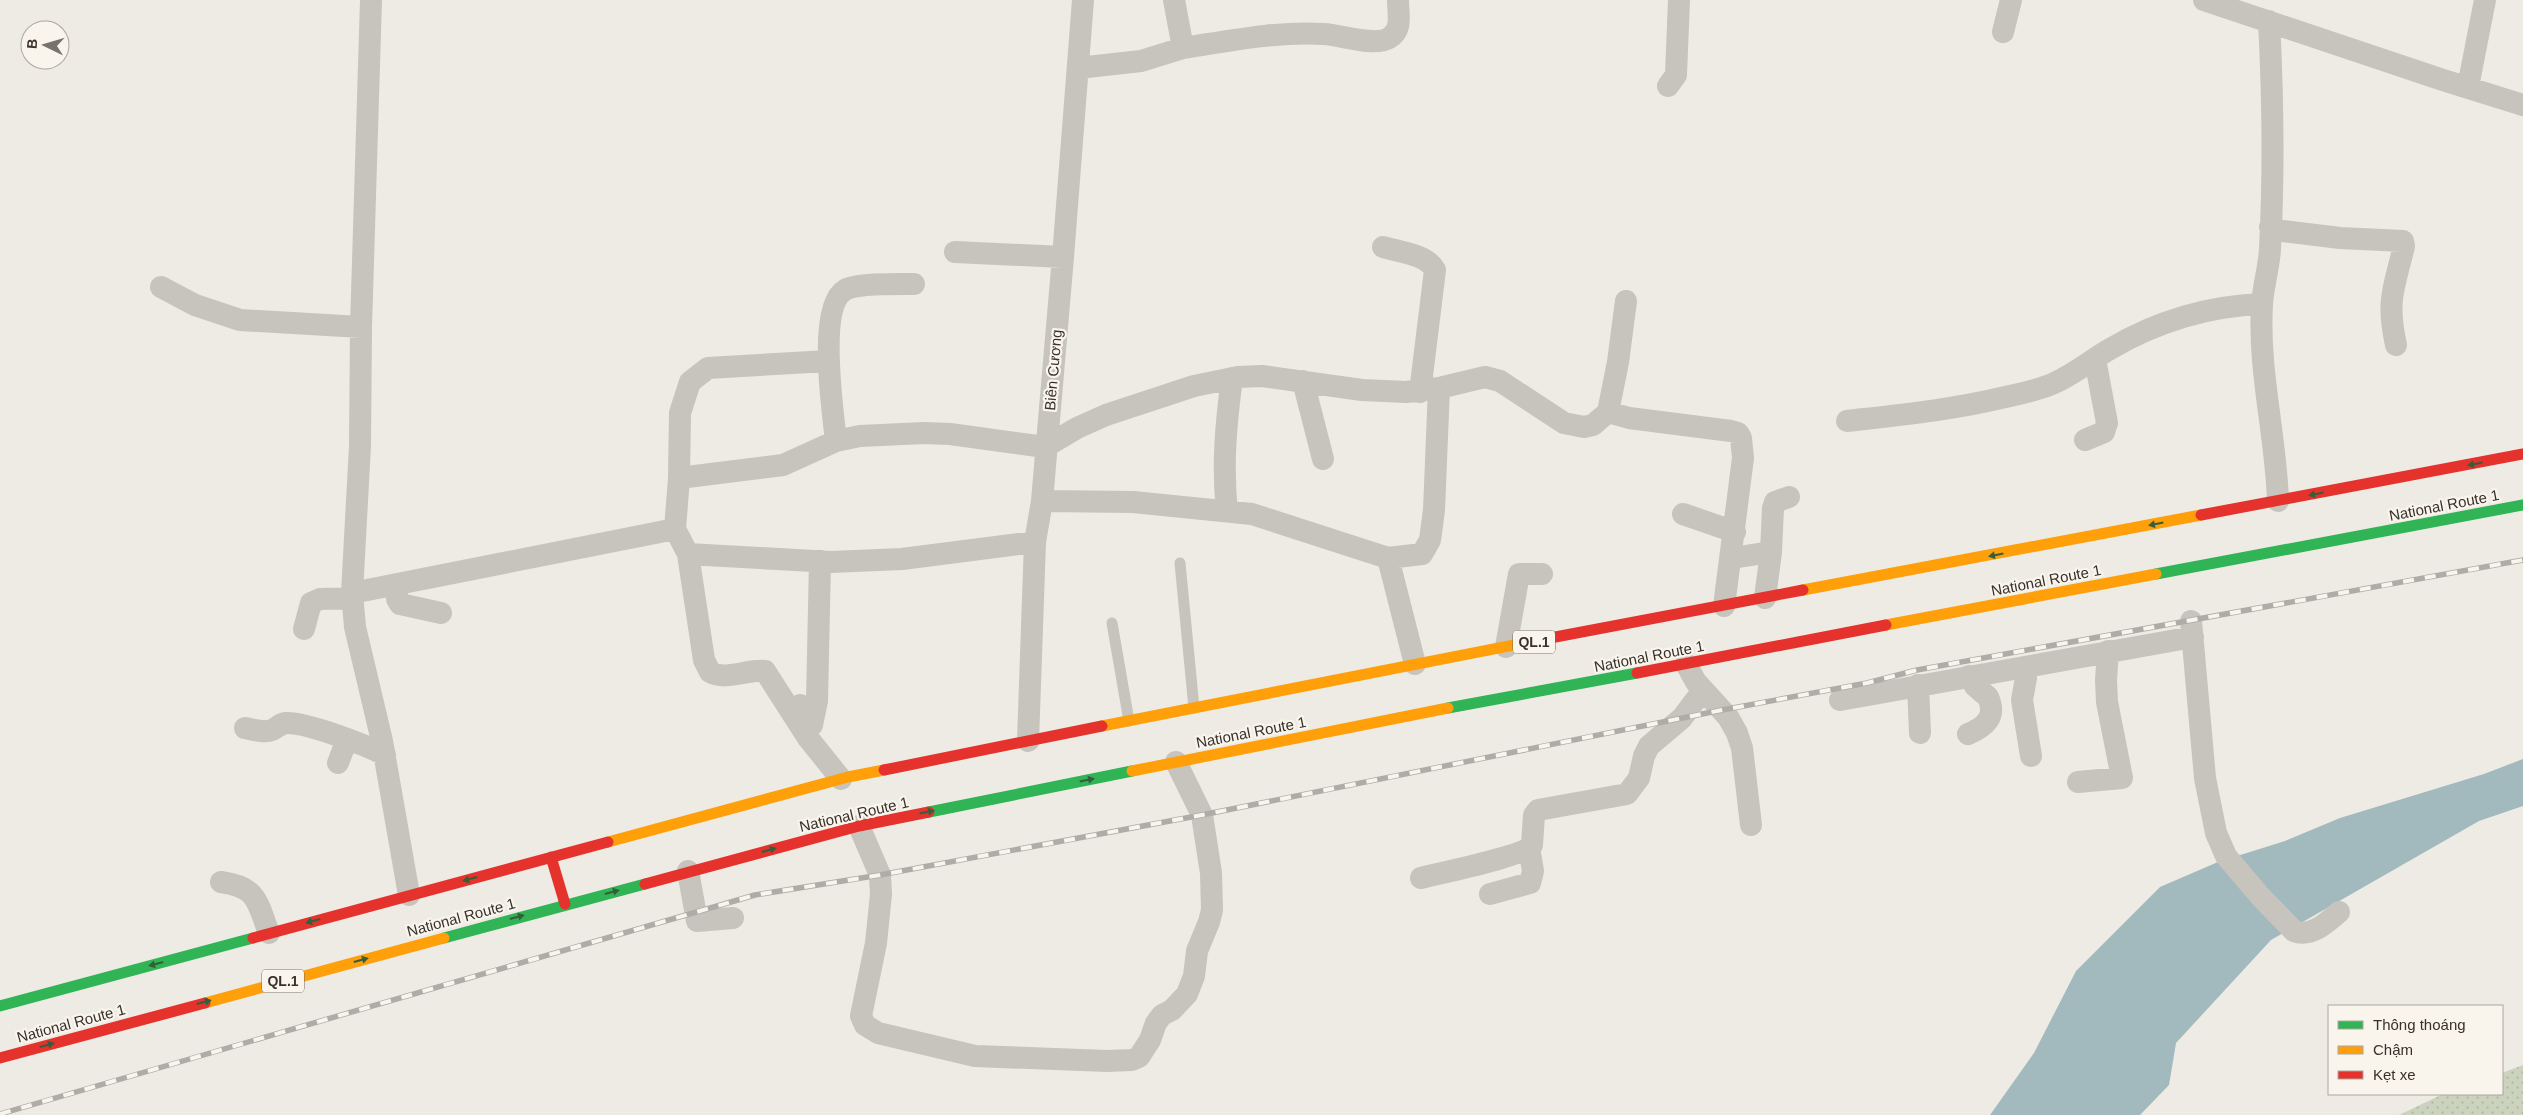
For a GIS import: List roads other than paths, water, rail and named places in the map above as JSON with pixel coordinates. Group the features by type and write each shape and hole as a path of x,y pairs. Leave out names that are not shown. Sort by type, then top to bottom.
{"highway":[{"name":"QL.1","path":"0,1006 841,779 1415,664 2523,454"},
{"name":"National Route 1","path":"0,1058 859,826 1176,762 2523,505"},
{"path":"551,856 565,904"}],"street":[{"path":"371,0 361,327 360,446 352,595 362,661 385,755 409,895"},
{"name":"Biên Cương","path":"1028,741 1035,542 1042,501 1083,0"},
{"path":"1174,0 1183,48"},
{"path":"1078,68 1141,61 1183,48 1292,33 1326,34 1372,41 1386,40 1394,34 1399,24 1398,0"},
{"path":"1668,86 1676,75 1679,0"},
{"path":"2003,32 2011,0"},
{"path":"2204,0 2523,105"},
{"path":"2468,87 2485,0"},
{"path":"2270,21 2272,117 2270,250 2262,304 2263,349 2277,470 2278,501"},
{"path":"2270,227 2283,232 2340,238 2403,241 2404,246 2390,302 2396,345"},
{"path":"1042,501 1133,502 1252,514 1388,558 1422,554 1430,540 1434,510 1430,390 1435,270 1432,264 1424,259 1383,247"},
{"path":"956,252 1063,257"},
{"path":"836,441 828,361 833,312 838,298 845,290 870,286 914,284"},
{"path":"161,287 195,306 240,320 361,327"},
{"path":"679,478 783,465 836,441 860,436 924,433 1045,447 1076,428 1106,415 1194,386 1232,378 1262,376 1362,390 1430,390 1476,378 1495,379 1564,423 1574,426 1593,424 1608,412 1618,362 1626,301"},
{"path":"1847,420 1933,412 2006,397 2051,384 2155,325 2241,305 2262,304"},
{"path":"2085,440 2104,432 2107,423 2095,360"},
{"path":"828,361 708,368 690,382 680,413 679,478 675,529 688,554 704,660 710,672 722,675 756,670 766,671 808,738 841,779"},
{"path":"1227,511 1223,476 1232,378"},
{"path":"1303,381 1323,459"},
{"path":"1608,412 1629,418 1738,433 1741,438 1743,458 1732,558 1724,606"},
{"path":"1765,598 1771,552 1773,508 1779,500 1789,497"},
{"path":"1683,514 1735,532"},
{"path":"304,630 309,605 314,601 352,595 397,584 675,529"},
{"path":"688,554 820,561 902,559 1035,542"},
{"path":"1732,558 1771,552"},
{"path":"1388,558 1415,664"},
{"path":"779,672 812,725 818,701 820,561"},
{"path":"1506,647 1519,574 1542,574"},
{"path":"397,584 397,598 400,604 441,613"},
{"path":"1840,700 2108,651 2192,629 2204,778 2216,832 2226,856 2260,896 2294,931 2309,932 2326,924 2339,912"},
{"path":"2078,782 2122,778 2107,702 2108,651"},
{"path":"1686,664 1703,690 1728,717 1737,733 1742,748 1751,825"},
{"path":"2024,667 2026,678 2022,700 2031,756"},
{"path":"1968,734 1984,728 1990,714 1988,696 1975,686 1970,676"},
{"path":"1918,685 1920,732"},
{"path":"1421,878 1506,857 1529,848 1532,844 1534,815 1538,810 1627,794 1639,778 1644,756 1649,746 1682,718 1703,690"},
{"path":"245,728 265,731 273,729 278,725 294,724 347,739 385,755"},
{"path":"338,763 347,739"},
{"path":"859,826 880,876 876,943 861,1016 869,1029 878,1033 976,1056 1078,1061 1132,1060 1145,1050 1156,1023 1162,1015 1172,1010 1188,994 1194,976 1197,951 1212,910 1211,873 1202,815 1176,762"},
{"path":"1490,894 1530,883 1533,870 1529,848"},
{"path":"688,871 697,921 733,918"},
{"path":"221,882 244,887 252,895 269,933"}],"lane":[{"path":"1180,563 1194,708"},
{"path":"1112,623 1129,721"}],"water":[{"path":"2523,759 2523,806 2479,821 2271,940 2176,1043 2169,1085 2140,1115 1990,1115 2034,1053 2076,971 2160,887 2218,862 2285,841 2340,818 2484,774"}],"railway":[{"path":"0,1114 755,895 880,875 1202,815 1722,710 1867,683 1917,670 2523,560"}]}
